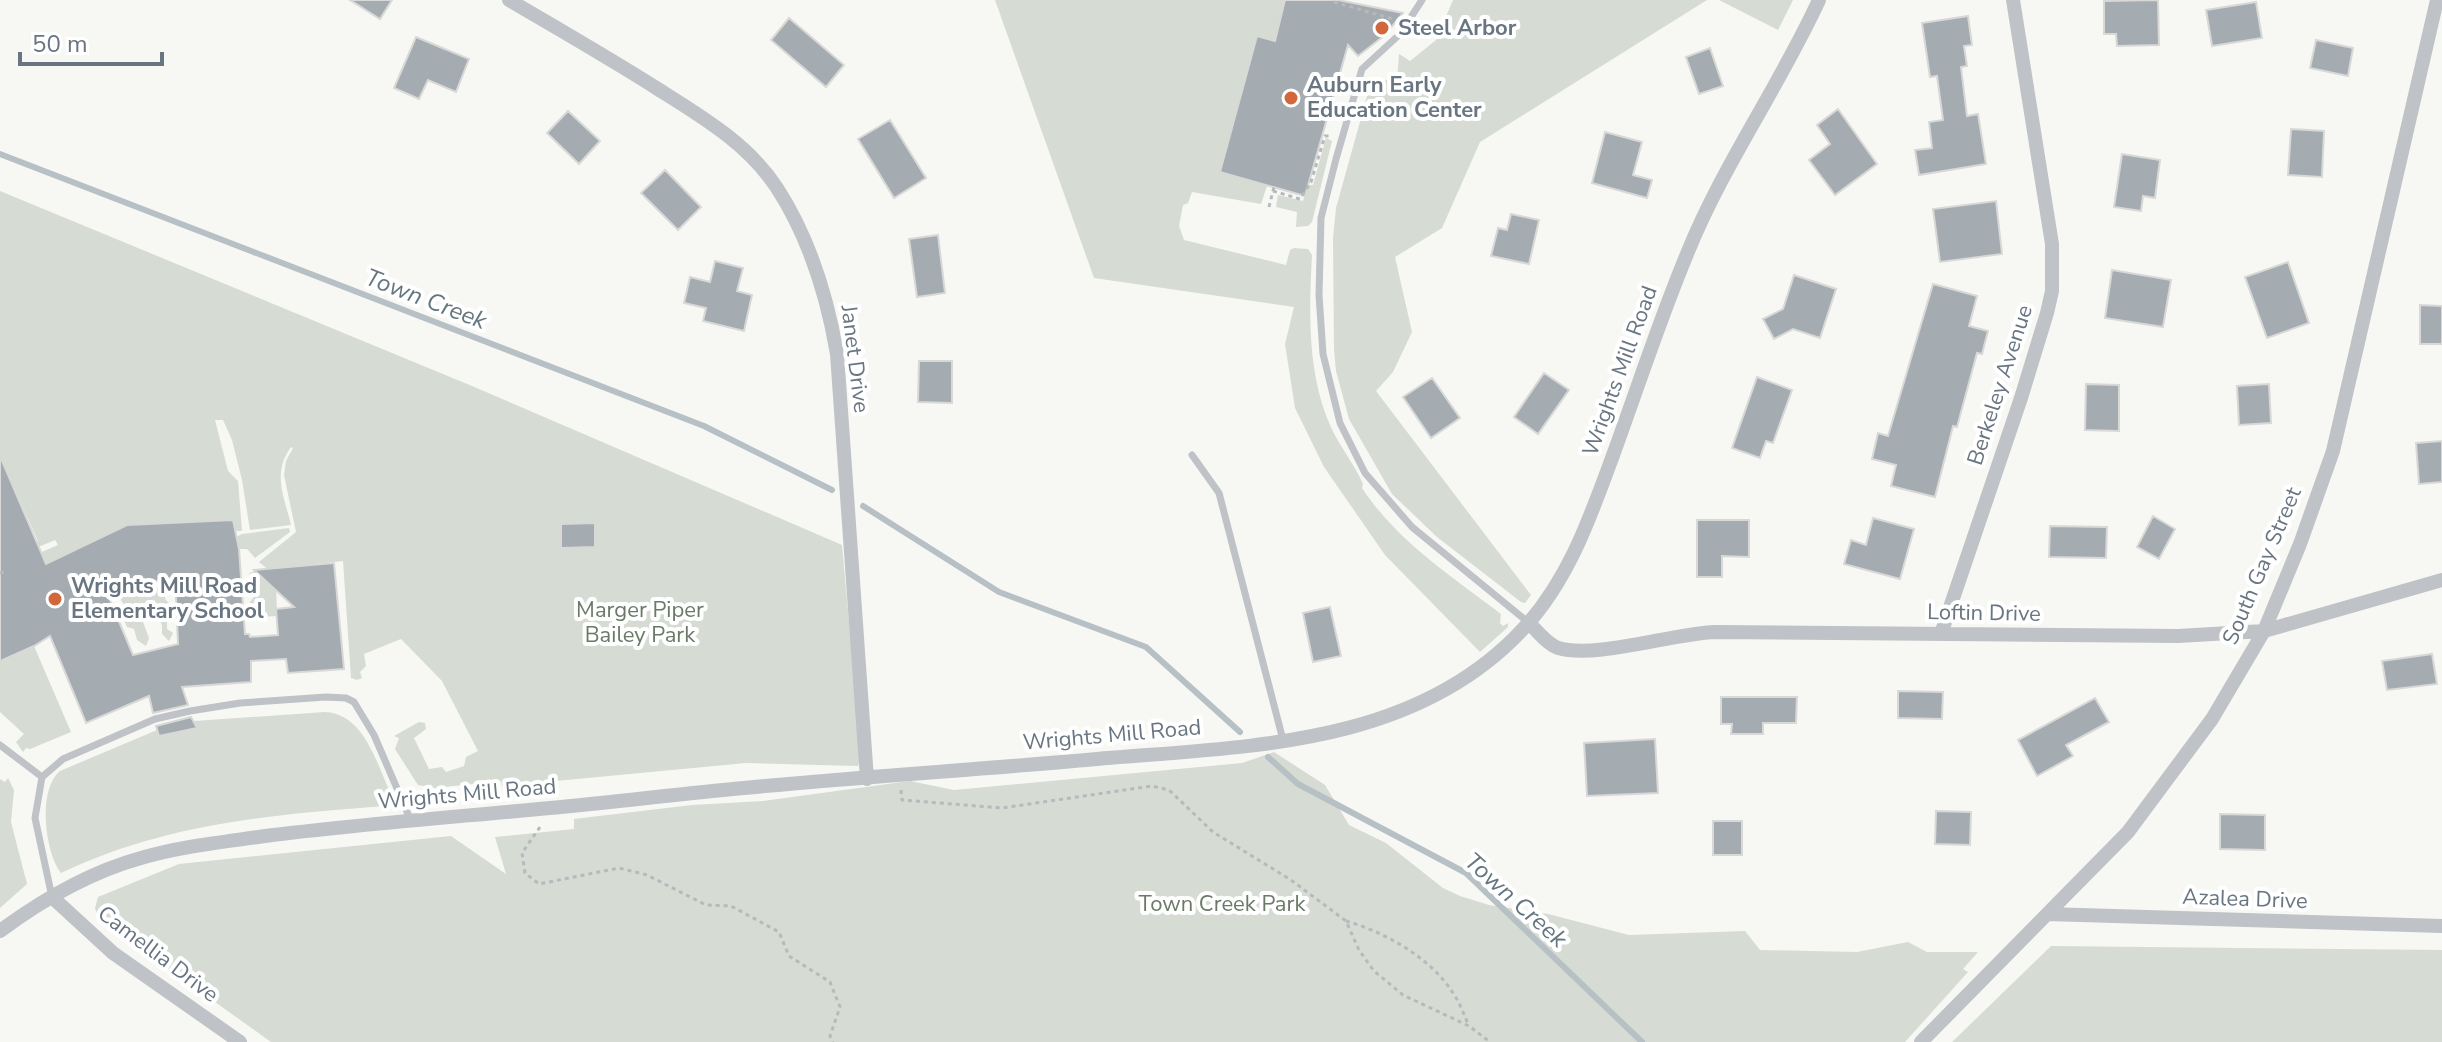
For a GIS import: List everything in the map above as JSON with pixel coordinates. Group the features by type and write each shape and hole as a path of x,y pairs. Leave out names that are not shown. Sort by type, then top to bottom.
{"street":[{"name":"Janet Drive","path":"509,0 715,125 748,154 777,187 808,244 829,308 837,354 867,779"},
{"name":"Wrights Mill Road","path":"0,931 34,906 92,876 152,855 206,844 749,788 1283,740 1370,724 1421,705 1468,678 1500,652 1529,623 1564,574 1592,509 1688,251 1727,170 1800,41 1819,0"},
{"name":"Berkeley Avenue","path":"1941,634 2021,398 2052,291 2052,244 2013,0"},
{"name":"South Gay Street","path":"1921,1042 2128,832 2212,719 2264,631 2300,544 2333,451 2437,0"},
{"name":"Loftin Drive","path":"1529,623 1555,647 1588,651 1688,633 2178,636 2264,631 2442,580"},
{"name":"Camellia Drive","path":"52,897 113,953 240,1042"},
{"name":"Azalea Drive","path":"2047,914 2442,926"}],"lane":[{"path":"1422,0 1400,34 1362,69 1336,159 1321,218 1319,295 1323,354 1340,423 1365,473 1412,527 1529,623"},
{"path":"1192,455 1219,493 1283,740"},
{"path":"52,897 35,818 42,777 63,759 155,719 240,703 346,698 354,702 374,735 411,821"},
{"path":"0,745 42,777"}],"path":[{"path":"1334,2 1399,21"},
{"path":"1269,207 1274,187"},
{"path":"901,786 902,800 1002,808 1152,786 1169,790 1213,832 1291,880 1346,921 1366,927 1433,968 1453,992 1469,1026"},
{"path":"553,808 522,853 525,873 539,884 619,868 647,875 706,905 731,906 743,912 779,932 789,956 830,982 840,1007 830,1036 833,1042"},
{"path":"1346,921 1359,950 1374,971 1403,995 1469,1026 1490,1042"}],"green space":[{"path":"995,0 1285,0 1275,41 1258,37 1220,171 1267,186 1261,204 1192,192 1188,203 1183,205 1179,226 1184,240 1286,265 1290,250 1308,249 1312,255 1310,320 1313,363 1322,405 1330,425 1359,476 1362,488 1391,525 1426,557 1501,614 1500,623 1503,626 1508,623 1508,627 1480,652 1385,555 1324,467 1295,408 1285,344 1294,307 1094,278"},
{"path":"1453,0 1707,0 1480,142 1442,228 1395,257 1412,332 1393,372 1376,391 1531,595 1525,603 1437,537 1392,494 1349,419 1336,371 1333,238 1336,208 1372,78 1397,82 1399,54 1410,61 1436,40"},
{"path":"1719,0 1793,0 1778,30"},
{"path":"1326,138 1332,141 1312,222 1308,226 1296,227 1297,212 1276,207 1278,195 1303,201 1308,185 1313,185"},
{"name":"Marger Piper Bailey Park","path":"0,191 472,386 842,545 861,754 858,766 746,763 502,786 501,781 434,788 418,785 395,749 399,738 394,736 419,722 425,723 426,729 414,738 429,769 442,767 446,772 464,766 466,757 478,751 442,681 401,639 364,654 366,666 360,672 362,678 351,678 343,561 277,568 275,571 270,571 259,562 296,532 284,475 286,461 293,448 285,457 281,475 291,525 250,530 242,480 232,440 223,420 215,420 228,471 238,481 242,531 235,531 233,520 127,525 20,577 14,564 58,545 55,540 36,548 34,544 38,541 0,456"},
{"path":"289,528 290,532 255,558 247,549 237,549 236,537 242,534"},
{"path":"255,571 276,582 277,616 257,617 251,611 250,602 256,594 249,573"},
{"path":"166,578 170,579 171,589 166,592 165,599 172,606 167,629 173,633 169,641 162,634 158,616 149,615 143,622 149,638 146,646 137,640 134,629 127,627 123,618 127,609 119,597 164,586"},
{"path":"34,646 71,732 26,748 23,752 16,742 24,734 0,712 0,661"},
{"path":"325,712 350,721 367,742 390,792 390,800 385,806 260,818 179,832 100,856 61,873 55,863 48,837 46,806 48,792 60,771 157,730 159,736 195,728 194,721"},
{"name":"Town Creek Park","path":"1274,752 1325,785 1349,825 1386,843 1443,888 1489,905 1548,914 1629,935 1745,931 1760,950 1857,952 1908,942 1927,952 1978,952 1963,969 1968,972 1905,1042 271,1042 99,919 95,908 98,897 179,864 451,836 506,874 495,837 574,829 574,819 692,805 763,801 910,781 954,790 1242,763"},
{"path":"8,778 14,790 11,822 27,884 0,908 0,779 5,782"},
{"path":"2051,946 2442,950 2442,1042 1952,1042"}],"building":[{"path":"350,0 392,0 380,19"},
{"name":"Auburn Early Education Center","path":"1285,0 1338,0 1403,13 1385,35 1358,56 1348,45 1305,196 1220,172 1257,36 1275,41"},
{"path":"2158,0 2159,45 2117,46 2116,34 2104,34 2104,1"},
{"path":"2256,2 2262,38 2212,46 2206,10"},
{"path":"1968,16 1972,45 1964,46 1967,66 1961,67 1967,116 1978,114 1986,164 1919,175 1915,150 1932,148 1929,122 1943,120 1937,76 1930,77 1922,23"},
{"path":"789,18 844,65 826,87 771,40"},
{"path":"416,37 469,59 456,92 428,80 419,99 394,88"},
{"path":"2316,40 2353,48 2348,76 2310,68"},
{"path":"1710,48 1723,86 1699,94 1686,57"},
{"path":"1838,109 1877,164 1835,195 1809,160 1830,144 1817,125"},
{"path":"568,111 600,141 579,164 547,133"},
{"path":"890,120 926,178 894,198 858,139"},
{"path":"2291,129 2324,131 2322,177 2288,175"},
{"path":"1605,132 1642,142 1633,175 1652,180 1647,198 1592,183"},
{"path":"2122,154 2160,160 2155,198 2143,196 2141,211 2114,207"},
{"path":"665,170 701,207 678,230 641,193"},
{"path":"1996,201 2002,254 1940,262 1933,209"},
{"path":"1511,214 1539,220 1529,264 1491,256 1498,228 1507,230"},
{"path":"938,235 945,293 917,297 909,239"},
{"path":"715,261 743,268 737,291 752,295 744,331 703,321 706,308 684,303 690,277 710,282"},
{"path":"2288,262 2309,323 2267,338 2245,277"},
{"path":"2112,270 2171,280 2163,327 2105,318"},
{"path":"1794,275 1836,289 1820,338 1793,329 1774,339 1763,319 1783,309"},
{"path":"1933,284 1977,296 1969,326 1988,331 1982,354 1977,353 1957,427 1953,426 1935,497 1891,486 1896,465 1872,459 1878,433 1888,436"},
{"path":"2420,305 2442,306 2442,344 2420,344"},
{"path":"919,361 952,361 952,403 918,402"},
{"path":"1544,373 1569,390 1538,434 1514,417"},
{"path":"1757,377 1792,390 1773,443 1766,441 1760,458 1732,448"},
{"path":"1432,378 1460,418 1431,438 1403,397"},
{"path":"2086,384 2119,385 2119,431 2085,430"},
{"path":"2269,384 2271,423 2239,425 2237,386"},
{"path":"2442,441 2442,482 2419,484 2416,443"},
{"name":"Wrights Mill Road Elementary School","path":"0,456 46,564 127,525 233,520 239,549 245,634 250,637 278,635 276,609 294,607 254,570 334,563 344,669 288,673 286,659 251,661 251,682 182,687 188,705 153,713 149,696 86,723 50,636 0,661","holes":["175,577 178,644 133,655 107,593"]},
{"path":"2153,516 2175,529 2159,559 2137,547"},
{"path":"1873,518 1914,529 1900,579 1844,564 1851,540 1866,545"},
{"path":"1697,520 1749,520 1749,557 1722,556 1722,577 1697,577"},
{"path":"595,523 595,547 561,548 561,524"},
{"path":"2050,526 2107,527 2106,558 2049,557"},
{"path":"1330,607 1341,656 1313,662 1303,613"},
{"path":"2432,654 2437,684 2387,690 2382,661"},
{"path":"1898,691 1943,692 1942,719 1898,718"},
{"path":"1721,697 1797,697 1796,723 1763,723 1763,734 1731,734 1732,724 1721,724"},
{"path":"2095,698 2109,722 2066,745 2073,756 2037,776 2018,740"},
{"path":"191,717 197,728 159,736 156,726"},
{"path":"1655,739 1658,793 1587,796 1584,743"},
{"path":"1936,811 1971,812 1970,845 1935,844"},
{"path":"2220,814 2265,815 2265,850 2220,849"},
{"path":"1713,821 1742,821 1742,855 1713,855"}],"waterway":[{"name":"Town Creek","path":"0,154 704,426 832,490"},
{"name":"Town Creek","path":"863,506 999,592 1146,647 1240,732"},
{"name":"Town Creek","path":"1268,757 1298,784 1466,873 1642,1042"}],"place":[{"name":"Steel Arbor","path":"1382,28"},
{"name":"Auburn Early Education Center","path":"1291,98"},
{"name":"Wrights Mill Road Elementary School","path":"55,599"}]}
